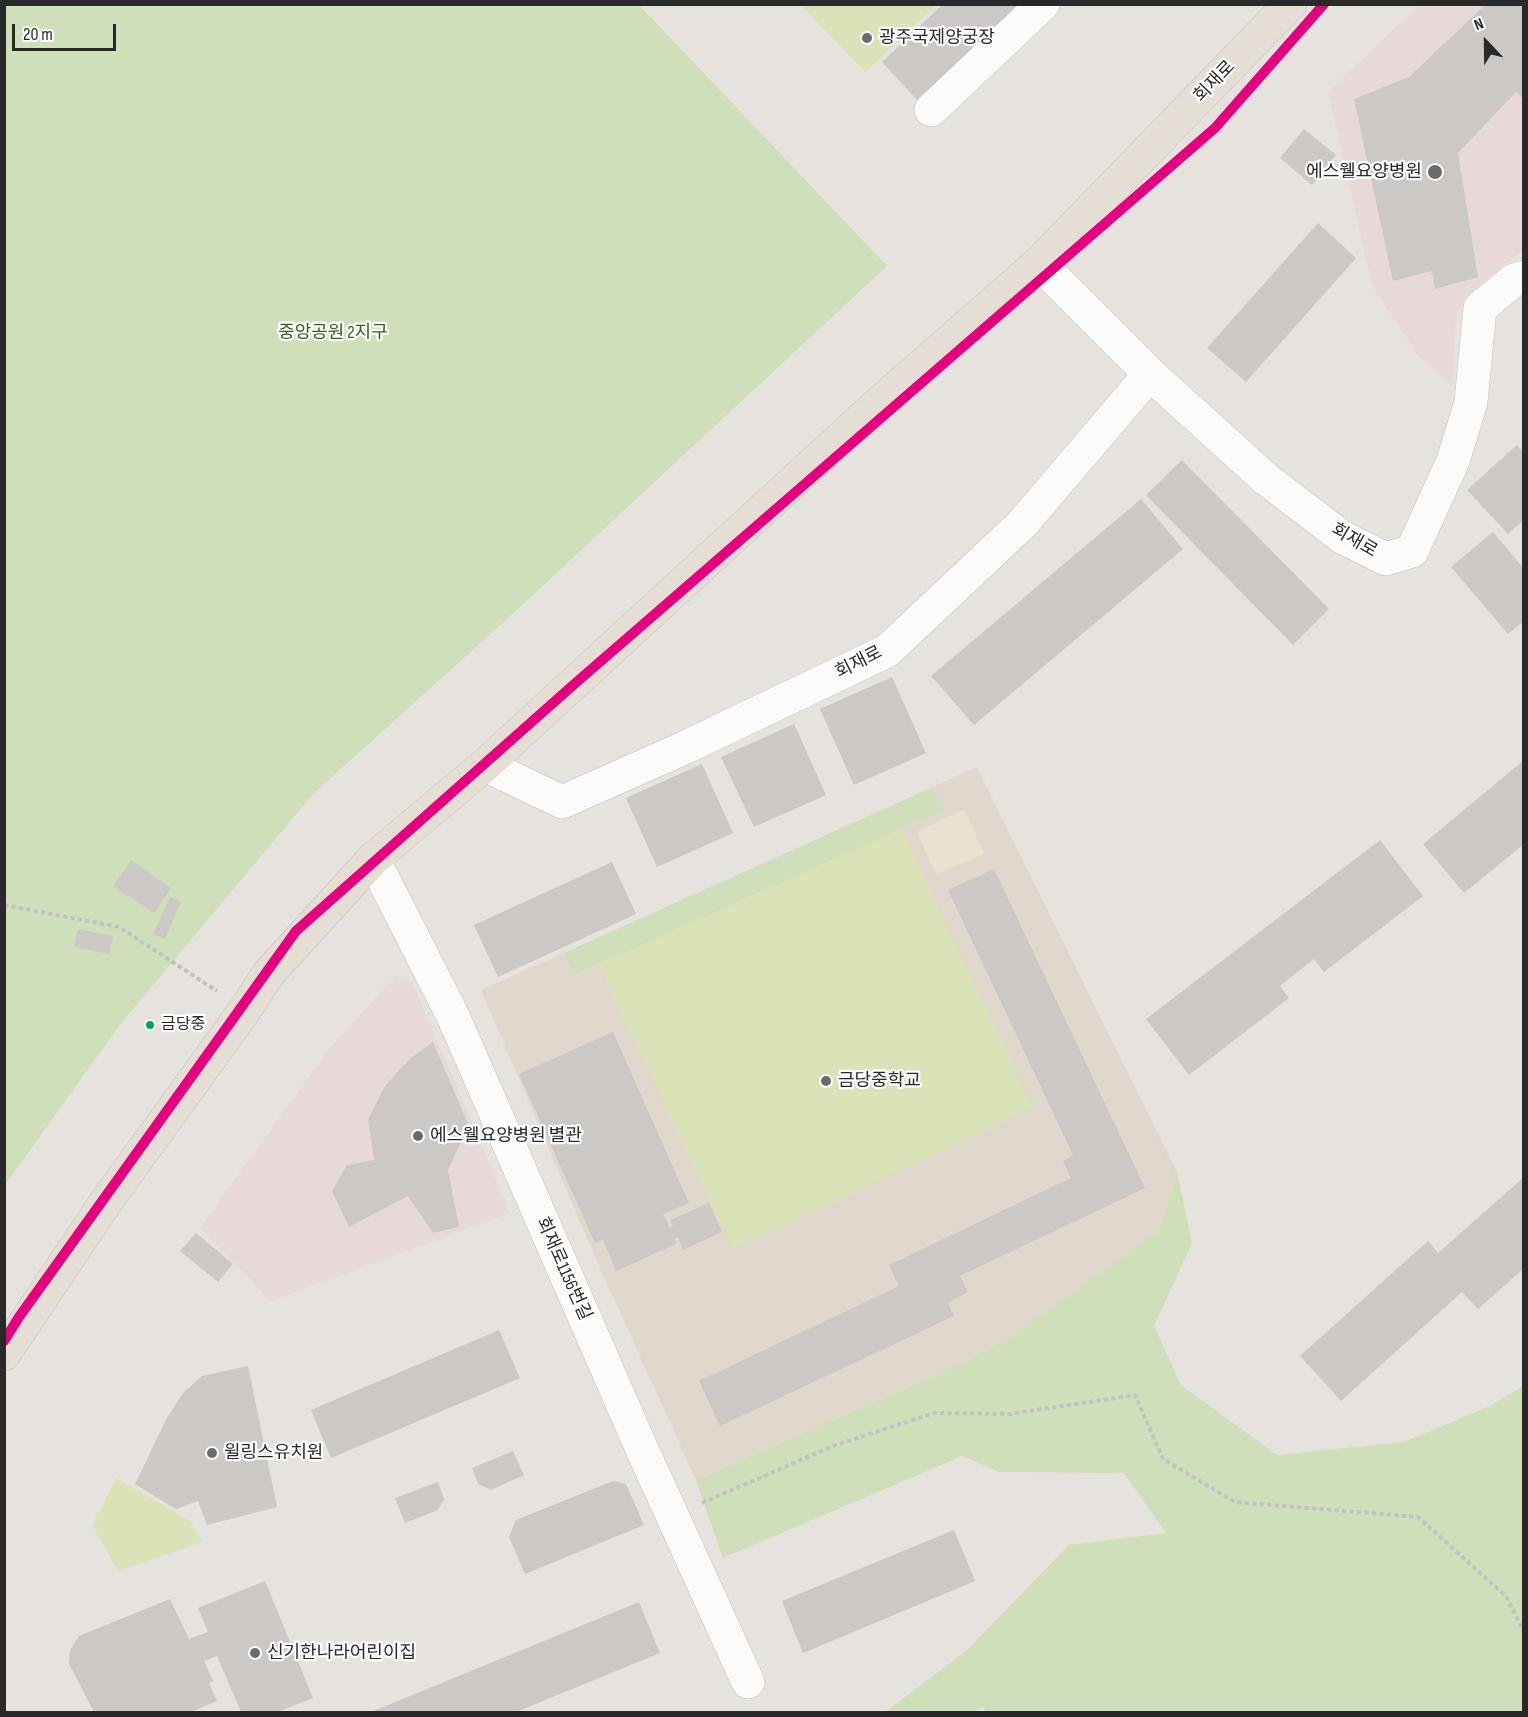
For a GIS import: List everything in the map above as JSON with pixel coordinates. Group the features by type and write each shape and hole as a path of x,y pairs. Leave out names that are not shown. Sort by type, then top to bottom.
{"main road":[{"name":"회재로","path":"4,1354 108,1199 245,1010 269,973 373,859 485,765 879,403 1039,262 1290,4"}],"street":[{"path":"931,110 1043,4"},
{"name":"회재로","path":"1039,262 1150,374 1266,479 1342,537 1386,559 1412,551 1453,461 1471,402 1480,308 1514,280 1524,277"},
{"name":"회재로","path":"485,765 562,802 684,748 886,651 1022,524 1150,374"},
{"name":"회재로1156번길","path":"373,859 453,1016 672,1516 748,1682"}],"path":[{"path":"4,905 119,927 245,1010"},
{"path":"672,1516 833,1446 934,1413 1010,1414 1136,1395 1163,1459 1235,1502 1418,1517 1506,1596 1524,1632"}],"shaded area":[{"name":"에스웰요양병원","path":"1419,5 1523,5 1523,251 1481,283 1456,314 1452,387 1416,353 1373,288 1328,92"},
{"name":"금당중학교","path":"977,767 1177,1173 1159,1231 1008,1339 946,1371 696,1480 594,1255 481,990"},
{"path":"396,975 413,984 510,1213 268,1302 261,1290 200,1228 329,1049"}],"green space":[{"name":"중앙공원 2지구","path":"5,5 639,5 887,266 507,619 313,794 119,1026 5,1185"},
{"name":"광주국제양궁장","path":"801,5 936,5 865,72"},
{"path":"932,788 944,810 573,975 565,953"},
{"path":"901,829 1033,1108 733,1250 598,964"},
{"path":"1177,1173 1192,1243 1154,1326 1181,1385 1277,1455 1404,1442 1490,1406 1523,1386 1523,1712 986,1712 983,1707 973,1712 885,1712 966,1651 1069,1545 1166,1533 1124,1473 999,1472 962,1456 723,1558 696,1480 946,1371 1008,1339 1159,1231"},
{"path":"116,1478 190,1521 202,1542 118,1571 92,1525"}],"sand":[{"path":"964,810 984,853 936,875 917,832"}],"building":[{"path":"943,4 1023,4 919,102 882,62"},
{"path":"1486,4 1524,4 1524,99 1516,92 1458,153 1478,277 1435,289 1432,271 1393,281 1354,99 1409,77"},
{"path":"1304,129 1336,155 1312,185 1280,158"},
{"path":"1318,223 1356,258 1246,382 1207,348"},
{"path":"1517,445 1524,453 1524,520 1508,534 1467,490"},
{"path":"1182,460 1329,609 1293,645 1146,495"},
{"path":"1141,499 1183,549 974,725 931,676"},
{"path":"1493,532 1524,569 1524,621 1508,634 1451,567"},
{"path":"892,677 926,753 854,785 820,709"},
{"path":"794,724 826,795 754,827 721,757"},
{"path":"1524,760 1524,844 1464,893 1423,844"},
{"path":"702,764 733,833 657,867 626,798"},
{"path":"1380,840 1423,896 1324,972 1314,959 1280,986 1289,998 1189,1075 1146,1019"},
{"path":"131,860 171,888 154,913 113,886"},
{"path":"612,862 636,914 498,977 474,925"},
{"path":"994,869 1145,1188 960,1276 968,1292 948,1303 954,1316 720,1426 699,1381 899,1286 889,1265 1071,1178 1063,1161 1073,1155 948,890"},
{"path":"170,897 181,902 165,939 153,934"},
{"path":"78,929 113,936 109,954 74,947"},
{"path":"613,1032 689,1203 663,1214 670,1228 673,1226 670,1220 709,1203 722,1232 683,1250 678,1237 674,1239 676,1244 616,1271 603,1240 595,1243 519,1074"},
{"name":"에스웰요양병원 별관","path":"433,1042 471,1131 462,1140 448,1170 459,1227 433,1233 408,1196 349,1227 332,1191 347,1165 374,1160 368,1119 384,1088 398,1071 412,1057"},
{"path":"1524,1177 1524,1268 1478,1309 1462,1292 1341,1401 1300,1356 1428,1241 1438,1253"},
{"path":"196,1233 233,1264 218,1282 180,1251"},
{"path":"499,1330 520,1378 331,1458 311,1410"},
{"path":"248,1366 277,1507 207,1525 198,1501 176,1509 135,1484 167,1418 183,1393 202,1376"},
{"path":"513,1451 524,1475 491,1490 478,1484 472,1468"},
{"path":"613,1481 626,1484 644,1525 525,1574 509,1537 516,1520"},
{"path":"438,1482 444,1499 438,1510 405,1523 395,1498"},
{"path":"954,1530 975,1581 803,1653 782,1601"},
{"path":"265,1581 313,1698 278,1712 241,1712 217,1656 204,1661 213,1681 209,1683 217,1701 191,1712 94,1712 69,1664 70,1650 79,1636 170,1599 189,1639 208,1632 198,1608"},
{"path":"639,1602 660,1653 516,1712 371,1712"}],"transit line":[{"path":"4,1341 296,931 571,687 1215,128 1324,4"}],"place":[{"name":"광주국제양궁장","path":"867,38"},
{"name":"에스웰요양병원","path":"1435,172"},
{"name":"금당중","path":"150,1025"},
{"name":"금당중학교","path":"826,1081"},
{"name":"에스웰요양병원 별관","path":"418,1136"},
{"name":"윌링스유치원","path":"212,1453"},
{"name":"신기한나라어린이집","path":"255,1653"}]}
